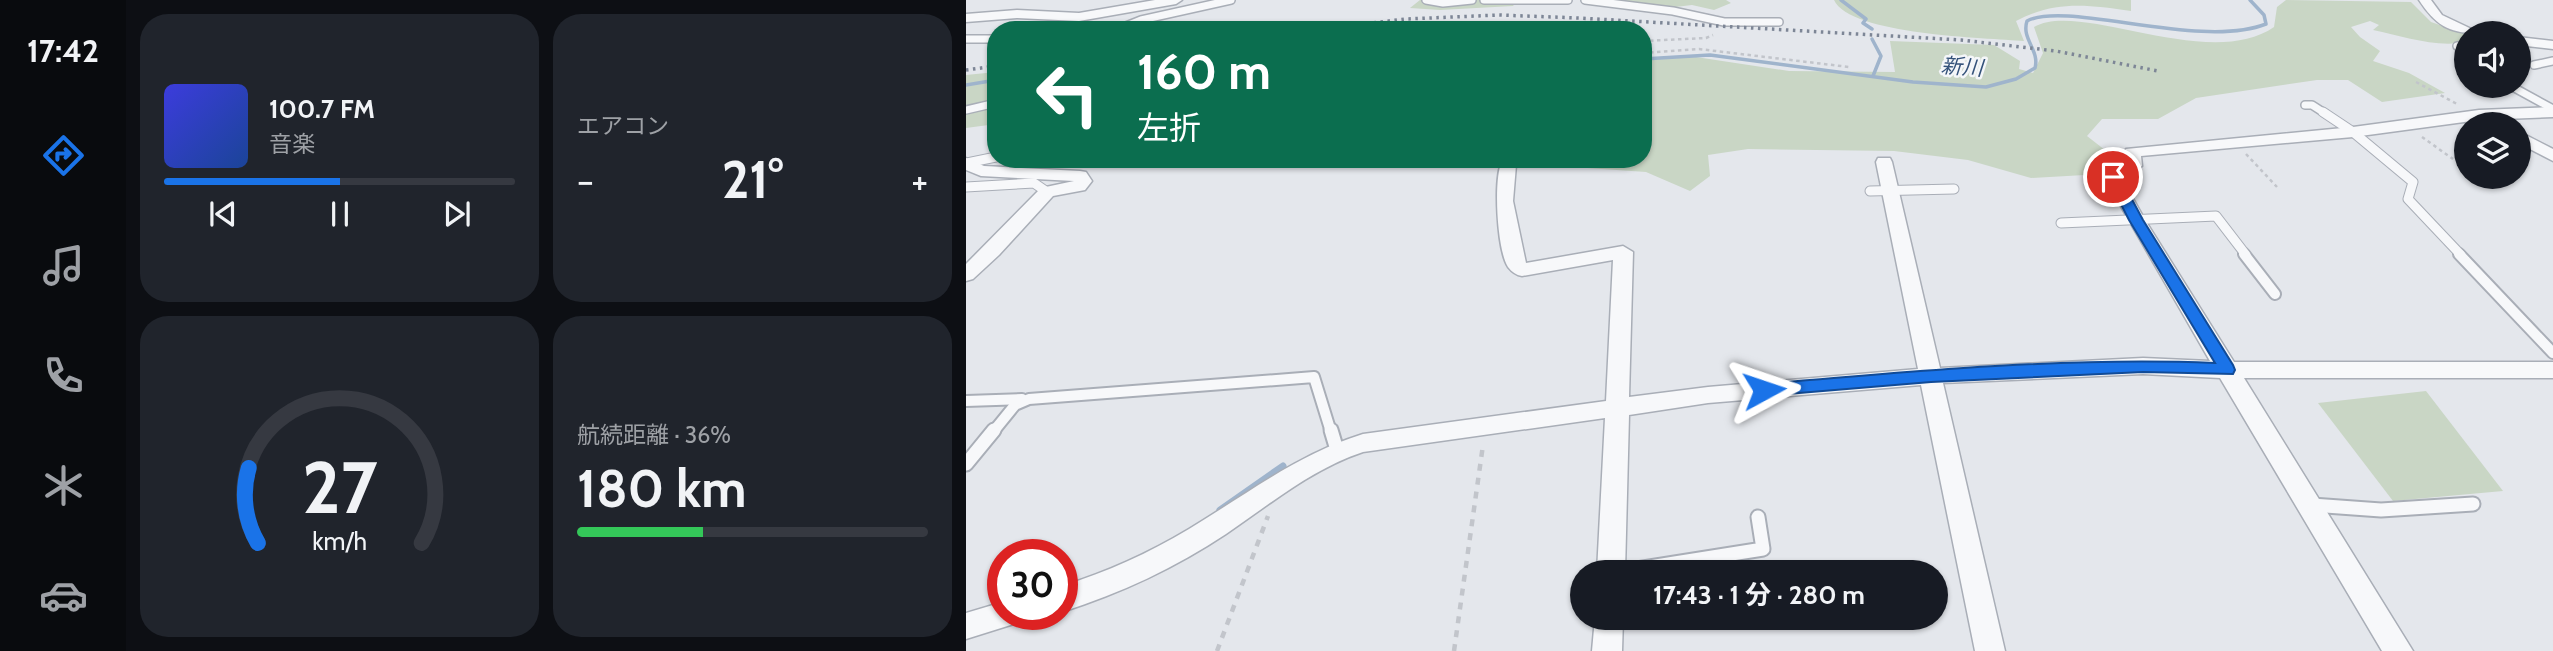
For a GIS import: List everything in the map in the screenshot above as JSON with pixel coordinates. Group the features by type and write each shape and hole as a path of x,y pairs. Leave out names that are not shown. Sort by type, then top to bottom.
{"street":[{"path":"966,18 1017,14 1079,18 1176,0"},
{"path":"2425,0 2437,18 2454,25"},
{"path":"2523,112 2553,110"},
{"path":"2398,651 2136,220 2113,177 2134,166 2132,152 2353,132 2454,118"},
{"path":"2531,143 2553,156"},
{"path":"1884,162 1990,651"},
{"path":"966,163 981,171 1080,176 1083,181 1079,186 1047,192 966,275"},
{"path":"1508,168 1504,201 1516,264 1522,270 1623,252 1612,560"},
{"path":"1078,594 1110,585 1157,562 1317,458 1363,443 1708,395 1931,376 2143,366 2227,370 2549,369"},
{"path":"966,626 987,620"},
{"path":"1607,651 1608,630"}],"lane":[{"path":"1138,21 1231,0"},
{"path":"1426,0 1443,3 1472,0"},
{"path":"1484,0 1568,0"},
{"path":"1585,0 1673,11 1724,22 1779,22"},
{"path":"966,39 987,38"},
{"path":"2534,65 2553,61"},
{"path":"2531,97 2553,110"},
{"path":"966,110 987,105"},
{"path":"2305,105 2312,105 2353,132 2413,183 2408,199 2549,369"},
{"path":"966,163 987,159"},
{"path":"966,187 1034,183 1047,192"},
{"path":"1870,191 1954,189"},
{"path":"2061,223 2216,216 2275,294"},
{"path":"966,401 1029,399 1314,377 1337,450"},
{"path":"966,464 970,463 1015,405 1029,399"},
{"path":"2309,505 2381,510 2473,504"},
{"path":"1694,560 1763,549 1758,517"}],"path":[{"path":"1652,40 1706,38 1713,35"},
{"path":"1652,52 1699,49 1849,67"},
{"path":"2416,82 2473,112"},
{"path":"2406,125 2452,159"},
{"path":"2234,143 2277,187"},
{"path":"1454,651 1486,425"},
{"path":"1217,651 1281,481"}],"green space":[{"path":"1420,0 1518,0 1513,6 1440,10 1410,8"},
{"path":"1603,0 1726,0 1731,3 1714,10 1692,5 1667,8"},
{"path":"1834,0 2131,0 2131,11 2086,6 2045,10 2016,21 2024,41 1891,28 1845,12"},
{"path":"2286,0 2411,2 2431,22 2454,30 2454,43 2431,42 2373,30 2379,25 2370,21 2351,27 2380,51 2373,61 2409,73 2445,93 2382,102 2348,80 2317,80 2196,98 2158,119 2102,119 2087,136 2119,161 2102,174 2031,178 1968,160 1894,151 1748,149 1708,155 1710,176 1690,191 1646,172 1588,168 1652,168 1652,59 1696,57 1789,71 1895,72 1890,41 1994,45 2020,61 2019,69 2033,73 2043,53 2034,27 2055,21 2082,22 2182,40 2216,42 2247,39 2274,27 2277,7"},
{"path":"987,73 987,125 966,128 966,75"},
{"path":"2426,391 2503,491 2393,501 2318,403"}],"waterway":[{"path":"1841,0 1866,19 1863,23 1872,29"},
{"name":"新川","path":"1652,58 1710,55 1913,82 1986,87 2016,79 2035,68 2035,56 2026,33 2027,21 2046,16 2072,16 2206,32 2238,30 2266,24 2264,15 2250,0"},
{"path":"1872,39 1881,56 1873,76"},
{"name":"新川","path":"966,85 987,82"},
{"path":"1220,510 1283,466"}],"railway":[{"path":"1389,21 1499,15 1631,21"},
{"path":"1652,22 1961,40 2056,51 2158,71"},
{"path":"966,70 987,67"}],"route":[{"path":"1764,390 1931,376 2143,366 2227,370 2113,177"}]}
